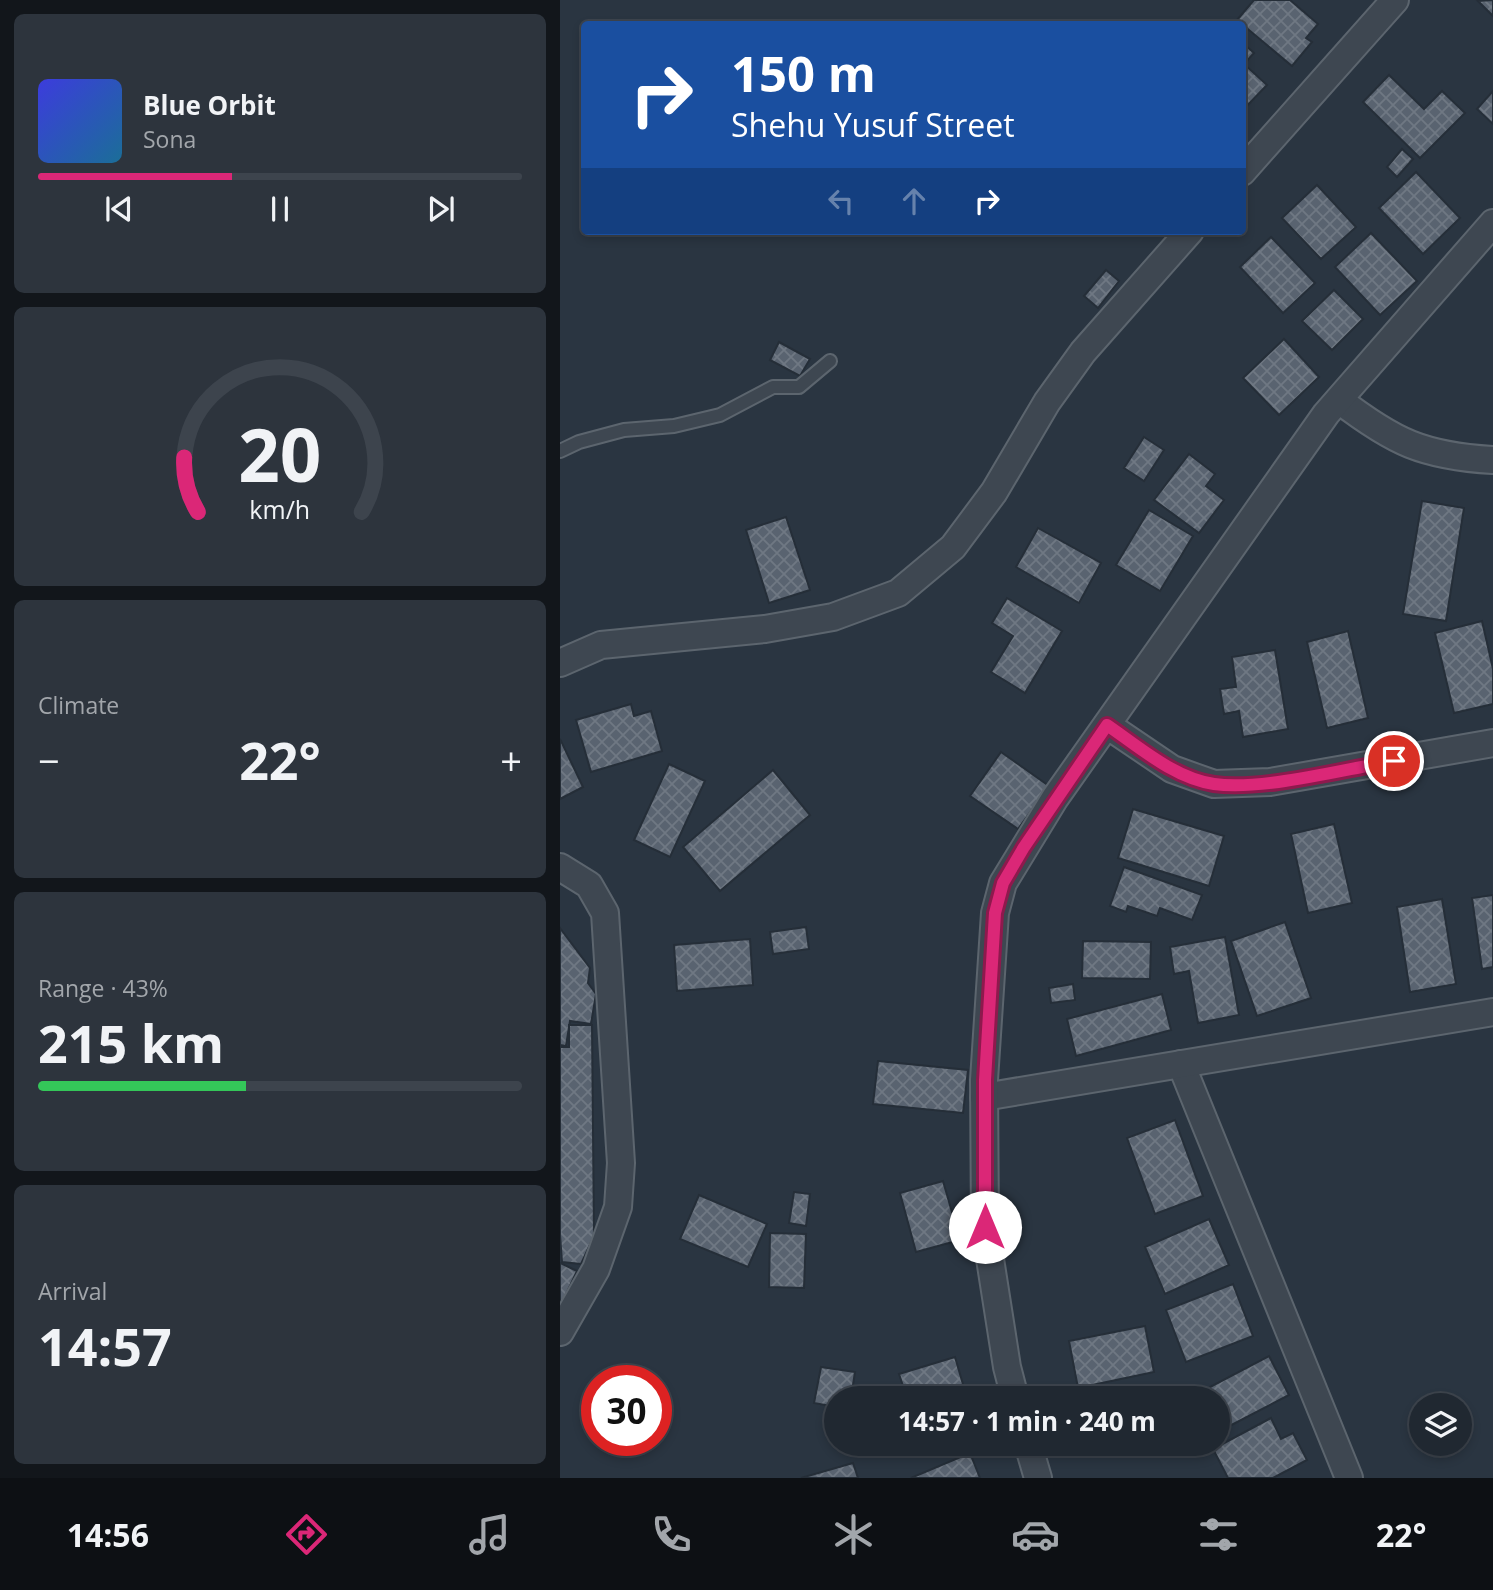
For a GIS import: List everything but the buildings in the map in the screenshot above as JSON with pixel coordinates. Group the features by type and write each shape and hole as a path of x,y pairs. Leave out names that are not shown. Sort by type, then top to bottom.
{"street":[{"path":"1246,168 1395,0"},
{"path":"1013,1386 1007,1367 985,1227 984,1097 995,913 1003,883 1055,798 1339,400 1493,223"},
{"path":"560,663 601,645 765,629 833,617 898,593 953,547 995,492 1047,402 1083,352 1186,235"},
{"path":"1339,400 1374,427 1408,444 1447,457 1493,460"},
{"path":"1107,725 1172,769 1214,784 1270,782 1493,743"},
{"path":"560,867 589,885 605,913 621,1163 618,1207 596,1269 560,1332"},
{"path":"984,1097 1493,1012"},
{"path":"1181,1065 1349,1478"},
{"path":"1032,1456 1038,1478"}],"lane":[{"path":"560,451 579,442 624,430 674,426 720,415 773,387 799,387 830,361"}],"route":[{"path":"985,1227 985,1080 995,952 995,913 1003,883 1024,847 1107,725 1172,769 1214,784 1270,782 1394,761"}]}
